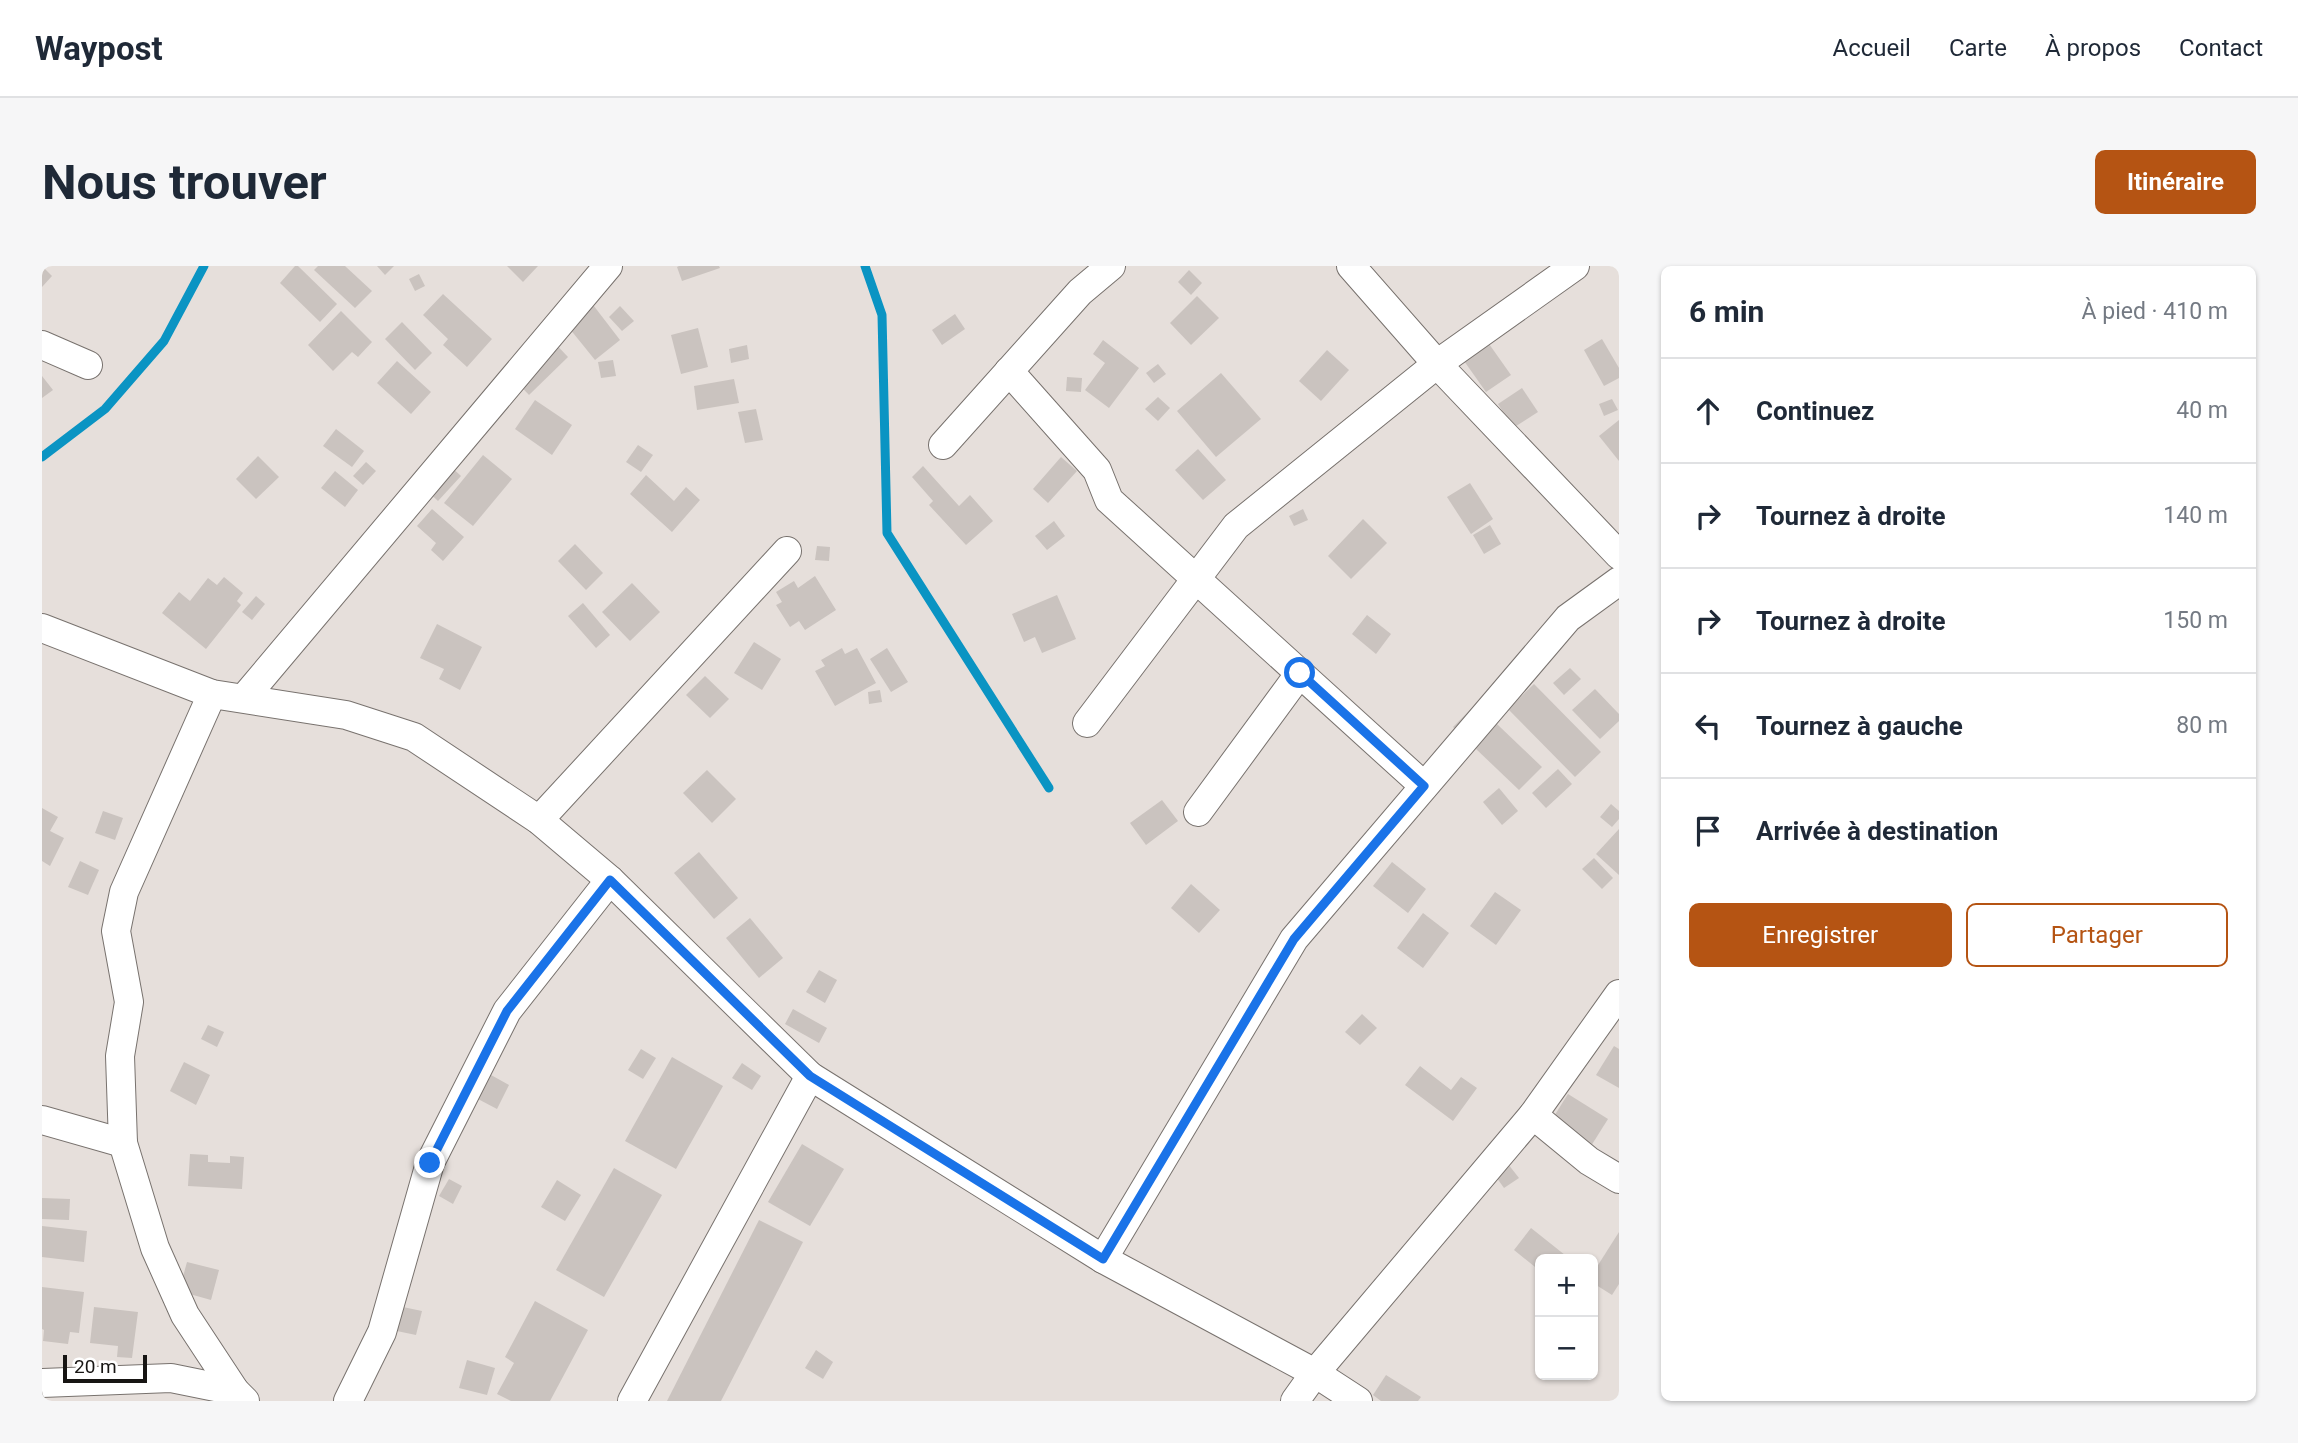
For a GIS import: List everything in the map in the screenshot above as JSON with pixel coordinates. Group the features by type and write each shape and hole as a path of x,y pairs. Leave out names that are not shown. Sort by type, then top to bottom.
{"street":[{"path":"245,697 608,266"},
{"path":"943,445 1080,292 1111,266"},
{"path":"1351,266 1437,364 1619,555"},
{"path":"1087,723 1236,526 1437,364 1575,266"},
{"path":"42,345 88,365"},
{"path":"1009,371 1097,470 1109,500 1424,786"},
{"path":"539,820 787,551"},
{"path":"1103,1259 1294,939 1569,618 1619,581"},
{"path":"42,628 212,694 245,697 346,715 414,737 539,820 610,880 810,1076 1103,1259 1315,1373 1358,1401"},
{"path":"1198,812 1300,673"},
{"path":"212,694 124,892 116,931 128,1002 120,1056 124,1143 155,1248 185,1315 240,1396"},
{"path":"348,1401 382,1332 430,1163 507,1011 610,880"},
{"path":"1295,1401 1315,1373 1533,1115 1619,994"},
{"path":"632,1401 810,1076"},
{"path":"1533,1115 1589,1161 1619,1179"},
{"path":"42,1120 124,1143"},
{"path":"42,1383 171,1378 240,1396"}],"building":[{"path":"42,266 52,276 42,287"},
{"path":"295,266 337,304 320,322 280,283"},
{"path":"318,266 345,266 372,291 355,308 314,270"},
{"path":"377,266 394,266 385,275"},
{"path":"507,266 538,266 523,282"},
{"path":"677,267 720,268 682,281"},
{"path":"1189,270 1202,283 1191,295 1178,282"},
{"path":"419,274 425,286 415,291 409,279"},
{"path":"443,294 492,339 467,367 443,345 448,339 423,315"},
{"path":"1197,296 1219,318 1191,345 1170,323"},
{"path":"587,297 620,340 595,360 561,318"},
{"path":"620,306 634,321 622,331 609,317"},
{"path":"341,311 372,342 358,357 352,352 333,371 308,345"},
{"path":"955,314 965,329 942,345 932,330"},
{"path":"402,322 432,353 415,370 385,339"},
{"path":"698,328 708,367 681,374 671,335"},
{"path":"1482,334 1511,375 1486,392 1457,351"},
{"path":"549,337 568,357 529,395 510,375"},
{"path":"1602,339 1619,368 1619,378 1604,386 1584,350"},
{"path":"1103,340 1139,368 1109,408 1085,390 1105,363 1093,354"},
{"path":"747,345 749,359 731,363 729,349"},
{"path":"1327,350 1349,370 1321,401 1299,381"},
{"path":"613,360 616,376 601,378 598,362"},
{"path":"397,361 431,392 411,414 377,383"},
{"path":"1158,364 1166,374 1154,383 1146,373"},
{"path":"1221,373 1261,419 1216,457 1177,411"},
{"path":"42,376 53,390 42,398"},
{"path":"1067,377 1082,378 1081,392 1066,391"},
{"path":"734,379 739,403 697,410 694,386"},
{"path":"1522,388 1538,412 1513,428 1498,404"},
{"path":"1158,397 1170,408 1158,421 1145,409"},
{"path":"1612,399 1618,410 1604,416 1599,404"},
{"path":"535,400 572,425 552,455 515,429"},
{"path":"756,409 763,440 745,443 738,412"},
{"path":"1619,420 1619,461 1599,436"},
{"path":"336,429 364,451 352,467 323,446"},
{"path":"638,445 653,455 641,472 626,462"},
{"path":"1198,449 1226,480 1203,500 1175,470"},
{"path":"436,453 461,476 438,501 413,478"},
{"path":"483,455 512,479 473,526 444,503"},
{"path":"258,456 279,477 256,499 236,479"},
{"path":"1061,457 1077,471 1048,503 1033,489"},
{"path":"366,462 376,471 363,485 353,476"},
{"path":"923,466 959,506 970,495 993,521 966,545 929,505 933,501 912,477"},
{"path":"335,471 358,490 345,507 321,488"},
{"path":"646,475 674,501 686,487 700,500 672,532 630,494"},
{"path":"1470,483 1493,519 1471,534 1447,497"},
{"path":"432,509 464,537 443,561 431,550 436,543 417,526"},
{"path":"1303,509 1308,520 1294,526 1289,516"},
{"path":"1363,519 1387,543 1351,579 1328,556"},
{"path":"1054,521 1065,536 1047,550 1035,536"},
{"path":"1490,525 1501,544 1484,554 1473,535"},
{"path":"575,544 603,573 586,590 558,561"},
{"path":"817,546 830,547 829,561 815,560"},
{"path":"815,576 836,610 805,630 799,621 790,627 776,605 782,602 776,592 794,581 798,588"},
{"path":"224,577 243,593 237,601 241,605 206,649 162,613 179,592 190,601 208,578 217,585"},
{"path":"632,583 660,612 630,641 602,612"},
{"path":"1057,595 1076,639 1042,653 1035,637 1024,642 1012,614"},
{"path":"256,596 265,604 252,620 242,612"},
{"path":"583,603 610,635 596,648 568,616"},
{"path":"1367,615 1391,634 1376,654 1352,634"},
{"path":"437,624 482,647 460,690 439,679 444,669 420,658"},
{"path":"754,642 781,659 762,690 734,673"},
{"path":"842,648 845,654 857,648 876,683 835,706 815,671 825,666 821,660"},
{"path":"887,648 908,682 891,692 870,659"},
{"path":"1570,668 1581,679 1564,695 1553,683"},
{"path":"705,676 729,699 710,718 686,695"},
{"path":"1534,684 1601,752 1575,777 1508,709"},
{"path":"1595,689 1619,714 1619,721 1600,739 1572,710"},
{"path":"880,690 882,702 869,704 868,692"},
{"path":"1476,704 1542,767 1519,790 1453,727"},
{"path":"1558,769 1572,784 1546,808 1532,793"},
{"path":"707,770 736,799 712,823 683,793"},
{"path":"1499,788 1518,811 1502,825 1483,802"},
{"path":"1162,800 1178,821 1146,845 1130,823"},
{"path":"1611,804 1619,811 1619,819 1612,827 1600,817"},
{"path":"42,808 58,817 50,831 64,838 50,866 42,861"},
{"path":"103,811 123,818 115,840 95,833"},
{"path":"1619,829 1619,875 1596,854"},
{"path":"699,852 738,898 714,919 674,873"},
{"path":"1594,858 1613,878 1602,889 1582,869"},
{"path":"80,861 99,870 88,895 68,887"},
{"path":"1392,862 1426,889 1408,913 1373,886"},
{"path":"1191,884 1220,910 1199,933 1171,908"},
{"path":"1495,892 1521,910 1496,945 1470,926"},
{"path":"1423,913 1449,933 1423,968 1397,948"},
{"path":"750,918 783,958 759,978 726,938"},
{"path":"819,970 837,980 825,1003 806,992"},
{"path":"793,1009 827,1028 819,1043 785,1024"},
{"path":"1362,1014 1377,1028 1360,1045 1345,1032"},
{"path":"208,1025 224,1032 217,1047 201,1039"},
{"path":"1614,1046 1619,1049 1619,1088 1596,1075"},
{"path":"641,1049 656,1058 643,1079 628,1070"},
{"path":"672,1057 723,1086 676,1169 625,1141"},
{"path":"184,1062 210,1075 196,1105 170,1091"},
{"path":"742,1063 761,1076 752,1090 732,1078"},
{"path":"1420,1066 1451,1090 1461,1077 1477,1088 1453,1121 1405,1085"},
{"path":"491,1075 509,1085 497,1109 478,1099"},
{"path":"1568,1094 1608,1119 1591,1146 1551,1121"},
{"path":"802,1144 844,1169 810,1226 768,1202"},
{"path":"190,1154 208,1155 208,1162 230,1163 230,1156 244,1157 242,1189 188,1186"},
{"path":"1508,1164 1519,1178 1504,1188 1494,1174"},
{"path":"614,1168 662,1195 604,1297 556,1270"},
{"path":"449,1179 462,1186 453,1204 439,1196"},
{"path":"557,1180 581,1195 565,1221 541,1207"},
{"path":"42,1198 70,1199 69,1220 42,1219"},
{"path":"759,1220 803,1242 721,1401 667,1401"},
{"path":"42,1226 87,1231 84,1262 42,1257"},
{"path":"1531,1228 1564,1254 1535,1254 1535,1267 1514,1250"},
{"path":"1619,1232 1619,1284 1612,1295 1598,1286 1598,1265"},
{"path":"187,1262 219,1270 211,1300 179,1291"},
{"path":"42,1287 84,1292 79,1333 70,1332 68,1344 43,1341"},
{"path":"535,1301 588,1330 550,1401 511,1401 497,1394 514,1363 505,1357"},
{"path":"398,1306 422,1311 416,1335 392,1330"},
{"path":"94,1307 138,1312 132,1358 117,1357 118,1346 90,1343"},
{"path":"816,1350 833,1362 823,1379 805,1368"},
{"path":"467,1360 495,1368 487,1395 459,1388"},
{"path":"1386,1375 1421,1397 1418,1401 1381,1401 1373,1395"}],"waterway":[{"path":"42,457 105,409 164,341 204,266"},
{"path":"865,266 882,315 887,533 1049,788"}],"route":[{"path":"430,1163 507,1011 610,880 810,1076 1103,1259 1294,939 1424,786 1300,673"}]}
